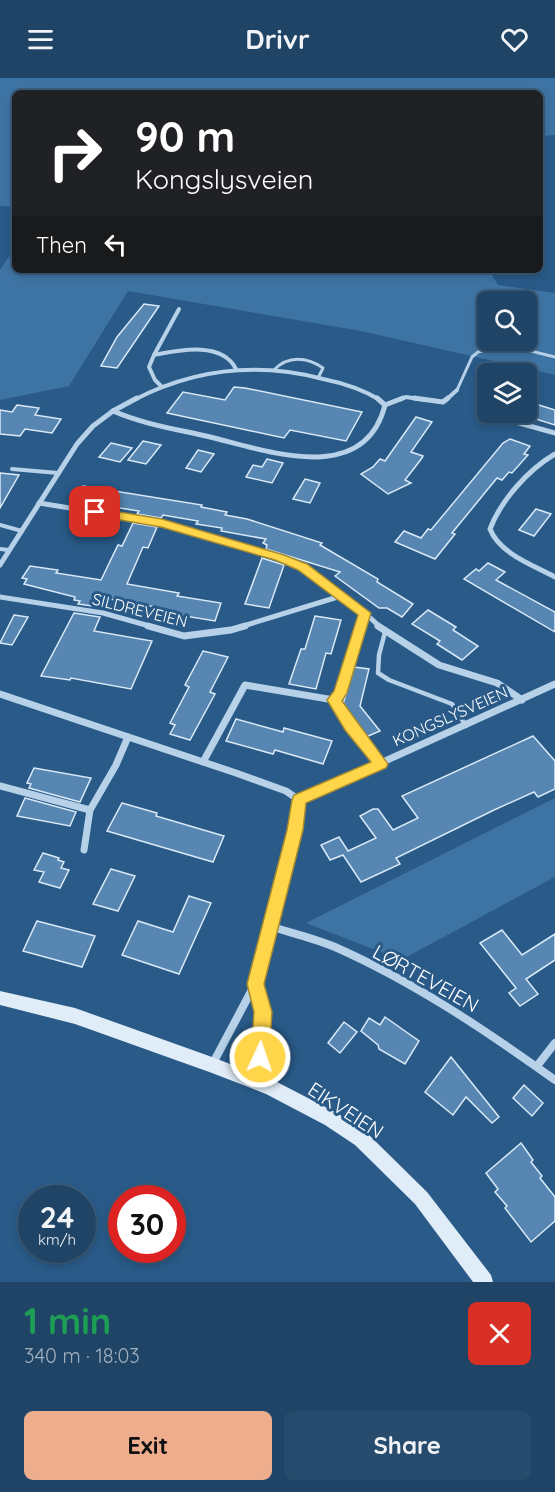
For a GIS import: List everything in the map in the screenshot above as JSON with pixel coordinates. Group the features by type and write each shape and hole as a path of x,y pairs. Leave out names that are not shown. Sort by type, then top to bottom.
{"main road":[{"name":"EIKVEIEN","path":"0,998 75,1016 212,1065 255,1082 331,1119 361,1139 421,1197 478,1279"}],"street":[{"path":"161,386 155,380 149,367 153,355 179,309"},
{"path":"153,355 175,351 226,354 234,361 236,369"},
{"path":"0,565 58,473 88,431 113,411 161,386 202,374 236,369 274,370 318,378 373,395 382,400 385,405 382,418 368,436 350,450 320,458 292,456 146,423 113,411"},
{"path":"385,405 406,397 443,402 457,390"},
{"path":"519,423 555,433"},
{"path":"555,454 537,467 498,513 490,529 494,540 510,552 555,577"},
{"path":"39,503 162,523 303,567 365,613 385,632 439,665 497,683 522,700"},
{"name":"SILDREVEIEN","path":"0,597 103,613 184,636 231,630 341,596"},
{"path":"334,700 340,693 365,613"},
{"name":"KONGSLYSVEIEN","path":"299,800 555,684"},
{"path":"203,762 245,685 334,700 350,726 381,764"},
{"path":"0,694 286,791 299,800 295,830 255,984 212,1065"},
{"path":"84,850 90,810 116,765 128,737"},
{"path":"0,786 90,810"},
{"name":"LØRTEVEIEN","path":"269,926 333,946 402,980 491,1034 555,1080"},
{"path":"255,984 263,1012 262,1043 255,1082"},
{"path":"537,1066 555,1043"}],"lane":[{"path":"457,390 472,357 478,352 507,345 555,357"},
{"path":"274,370 279,362 288,359 307,360 322,368 318,378"},
{"path":"12,469 58,473"},
{"path":"0,525 22,531"},
{"path":"0,549 9,550"},
{"path":"385,632 379,655 378,673 389,680 452,704 466,726"}],"shaded area":[{"path":"0,78 555,78 555,135 543,136 543,90 12,90 12,207 0,206"},
{"path":"12,252 12,273 491,273 498,285 555,293 555,375 537,371 537,363 502,363 361,331 128,291 69,386 0,400 0,270"},
{"path":"555,798 555,877 401,960 306,923"}],"building":[{"path":"144,304 159,306 117,368 101,366 117,337"},
{"path":"234,387 362,412 346,441 290,430 284,438 167,413 183,392 225,400"},
{"path":"537,404 555,410 555,425 537,419"},
{"path":"17,405 39,408 35,415 61,419 52,433 25,429 20,436 0,434 0,410 12,412"},
{"path":"416,417 432,422 411,452 423,456 405,480 411,483 388,494 361,474 373,467 380,459 385,461"},
{"path":"510,439 530,446 524,454 528,455 512,473 509,472 502,480 497,478 452,533 455,534 435,559 395,542 404,531 421,538 428,529 431,530 503,443"},
{"path":"143,441 161,445 146,464 128,460"},
{"path":"111,443 132,448 120,462 99,457"},
{"path":"198,450 214,454 201,472 186,468"},
{"path":"267,459 283,463 272,483 246,477 253,465 262,467"},
{"path":"0,473 19,475 0,508"},
{"path":"305,479 320,483 310,503 293,499"},
{"path":"83,486 202,505 201,507 227,512 225,515 247,519 322,543 320,545 378,579 377,582 413,604 402,617 387,608 379,608 335,576 340,572 266,549 267,545 263,543 266,539 221,531 222,528 196,524 198,521 163,515 161,518 137,514 139,511 74,501"},
{"path":"536,509 551,514 534,536 519,530"},
{"path":"133,523 157,527 148,548 143,547 127,584 179,593 177,596 221,603 215,621 154,611 156,607 109,599 105,608 78,604 80,601 74,600 75,597 24,584 27,579 22,578 30,566 58,570 56,573 101,580 118,545 122,546"},
{"path":"262,558 284,565 269,608 245,604"},
{"path":"488,563 505,572 496,580 555,612 555,632 464,579"},
{"path":"428,610 456,627 453,630 478,646 462,660 437,644 440,641 412,624"},
{"path":"74,613 100,617 94,631 152,641 131,689 71,678 70,680 41,676"},
{"path":"14,615 28,617 12,645 0,643"},
{"path":"315,616 341,620 331,654 326,653 316,689 289,684 301,649 305,649"},
{"path":"203,651 228,657 210,692 215,694 190,740 170,734 175,725 170,723 189,687 185,685"},
{"path":"354,667 369,669 360,706 380,731 366,737 343,704"},
{"path":"236,719 283,732 284,728 332,741 323,764 275,750 273,754 226,741"},
{"path":"533,736 555,761 555,789 538,797 534,792 494,810 396,858 400,864 361,882 343,855 330,860 321,845 339,837 348,851 376,838 360,816 373,809 378,809 393,830 418,818 402,796"},
{"path":"34,768 91,778 80,802 29,788 31,784 27,783"},
{"path":"25,798 76,812 70,826 17,816"},
{"path":"122,803 157,813 156,816 224,836 213,862 107,831"},
{"path":"43,853 59,858 58,860 64,862 61,868 69,870 60,888 39,882 44,872 34,870"},
{"path":"111,869 135,876 118,911 93,904"},
{"path":"189,896 211,903 179,974 122,955 138,921 173,932"},
{"path":"37,921 95,936 82,967 23,951"},
{"path":"502,930 522,955 555,934 555,960 526,979 538,994 520,1006 509,993 516,988 480,943"},
{"path":"385,1017 419,1041 405,1064 379,1049 378,1045 361,1031 369,1018 380,1025"},
{"path":"344,1022 357,1032 340,1053 328,1043"},
{"path":"451,1057 499,1117 492,1123 466,1097 453,1115 425,1092"},
{"path":"524,1085 543,1103 532,1116 513,1098"},
{"path":"521,1143 542,1176 540,1178 555,1197 555,1221 531,1242 505,1208 507,1206 495,1192 498,1189 486,1173"}],"route":[{"path":"95,512 162,523 279,558 303,567 365,613 340,693 334,700 350,726 381,764 299,800 295,830 255,984 263,1012 260,1057"}]}
